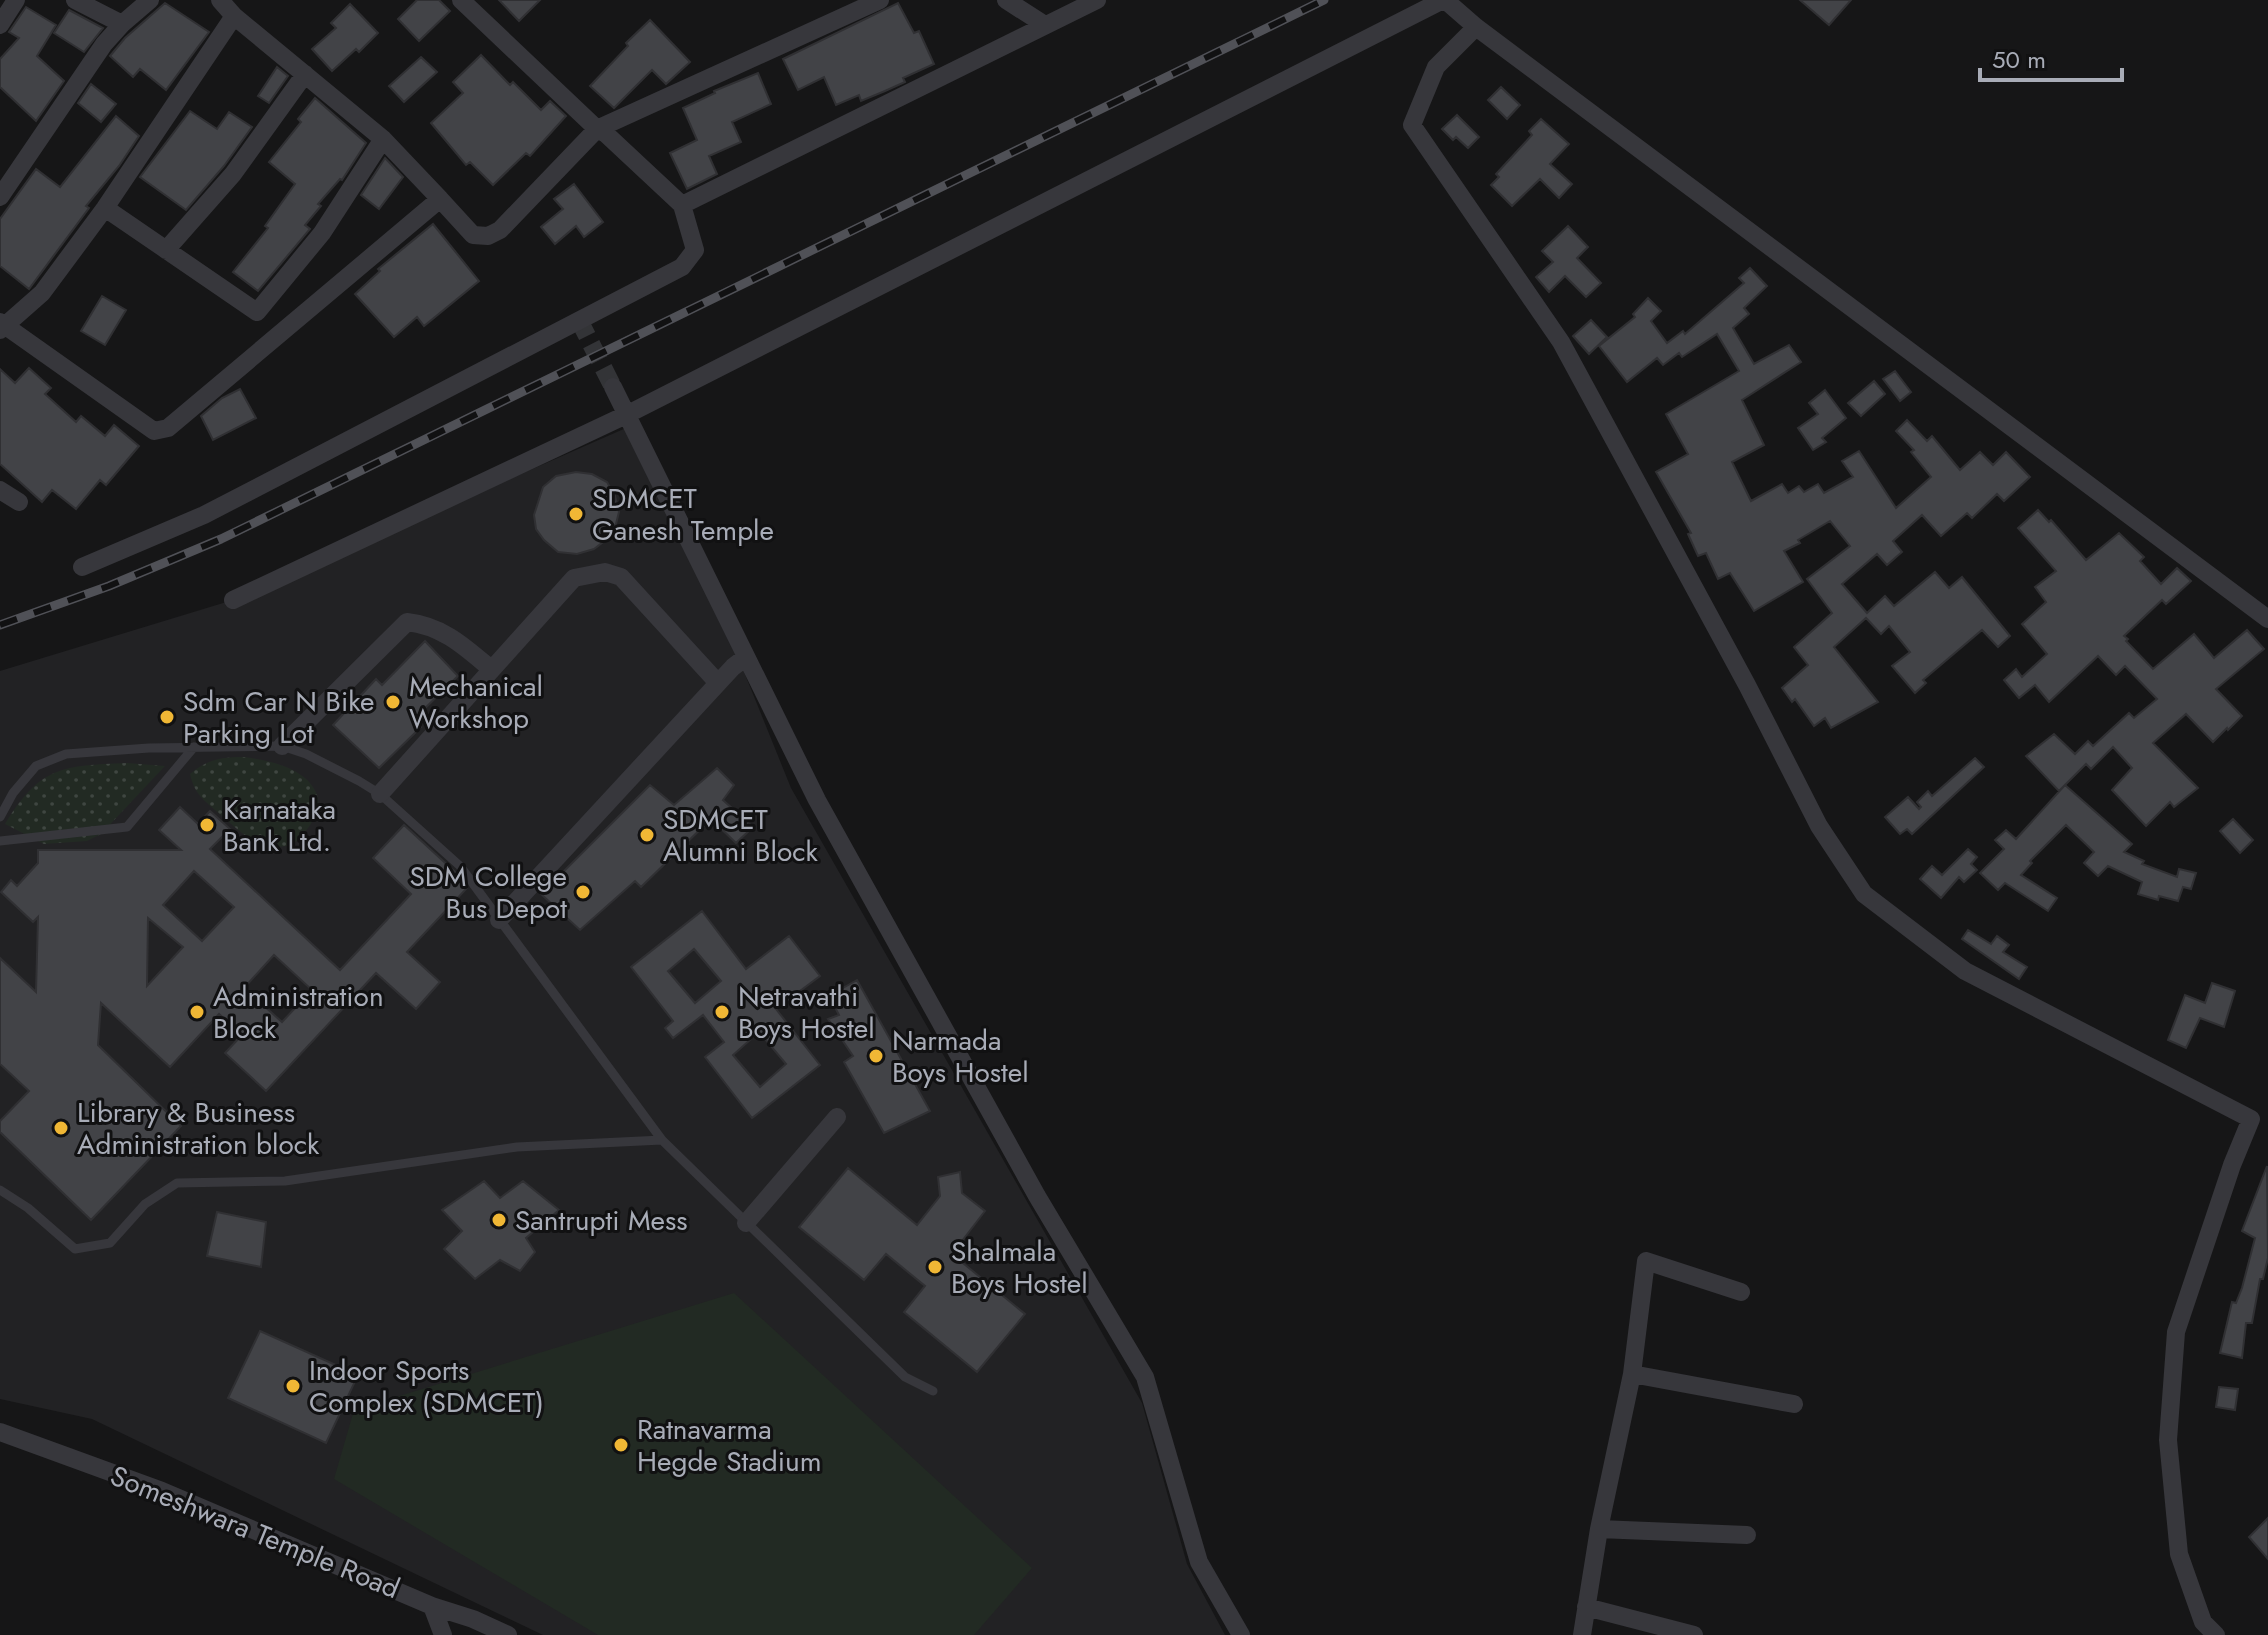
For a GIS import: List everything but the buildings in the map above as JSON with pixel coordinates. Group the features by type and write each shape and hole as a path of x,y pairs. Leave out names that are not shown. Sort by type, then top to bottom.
{"street":[{"path":"0,25 16,0"},
{"path":"75,0 122,24"},
{"path":"0,197 104,44 150,0"},
{"path":"220,0 234,16 383,139 473,235 488,236 500,230 597,129 880,0"},
{"path":"82,567 204,515 682,267 695,250 682,205 461,0"},
{"path":"1006,0 1045,25"},
{"path":"682,205 1097,0"},
{"path":"233,600 628,414 1444,0 2268,619"},
{"path":"234,16 105,208 42,293 2,326 154,431 168,428 440,199"},
{"path":"1476,27 1436,67 1412,125 1561,342 1747,685 1819,826 1864,894 1965,971 2251,1119 2232,1165 2176,1332 2168,1440 2179,1554 2203,1622 2216,1635"},
{"path":"166,250 233,174 305,74"},
{"path":"105,208 257,312 322,233 383,139"},
{"path":"613,387 832,828 1037,1196 1145,1377 1199,1562 1241,1635"},
{"path":"0,490 19,502"},
{"path":"380,794 574,578 605,572 621,577 718,683"},
{"path":"282,746 407,622 427,624 456,639 491,669"},
{"path":"499,920 718,683 746,657"},
{"path":"746,1223 837,1117"},
{"path":"1582,1635 1599,1529 1632,1374 1646,1261 1741,1292"},
{"path":"1632,1374 1794,1404"},
{"name":"Someshwara Temple Road","path":"0,1432 162,1491 432,1606 473,1619 508,1635"},
{"path":"1599,1529 1747,1535"},
{"path":"432,1606 443,1635"},
{"path":"1586,1607 1694,1635"}],"lane":[{"path":"0,817 13,793 36,766 66,754 282,746 306,754 380,794 460,866 662,1140 905,1377 933,1391"},
{"path":"0,841 127,827 194,747"},
{"path":"0,1190 28,1208 75,1249 110,1243 145,1204 177,1183 285,1181 517,1147 662,1140"}],"shaded area":[{"path":"626,428 740,662 791,788 1142,1403 1187,1564 1225,1635 543,1635 92,1419 0,1399 0,671 233,600"},
{"path":"244,757 286,767 312,786 317,795 318,808 304,834 294,843 276,847 253,841 198,794 190,774 215,760"},
{"path":"127,763 165,766 101,834 87,841 44,844 5,824 30,790 56,772"},
{"name":"Ratnavarma Hegde Stadium","path":"734,1293 1032,1568 974,1635 598,1635 334,1479 354,1410"}],"tunnel":[{"path":"579,320 613,387"}],"railway":[{"path":"0,625 109,586 221,539 1324,0"}],"place":[{"name":"SDMCET Ganesh Temple","path":"576,514"},
{"name":"Mechanical Workshop","path":"393,702"},
{"name":"Sdm Car N Bike Parking Lot","path":"167,717"},
{"name":"Karnataka Bank Ltd.","path":"207,825"},
{"name":"SDMCET Alumni Block","path":"647,835"},
{"name":"SDM College Bus Depot","path":"583,892"},
{"name":"Administration Block","path":"197,1012"},
{"name":"Netravathi Boys Hostel","path":"722,1012"},
{"name":"Narmada Boys Hostel","path":"876,1056"},
{"name":"Library & Business Administration block","path":"61,1128"},
{"name":"Santrupti Mess","path":"499,1220"},
{"name":"Shalmala Boys Hostel","path":"935,1267"},
{"name":"Indoor Sports Complex (SDMCET)","path":"293,1386"},
{"name":"Ratnavarma Hegde Stadium","path":"621,1445"}]}
